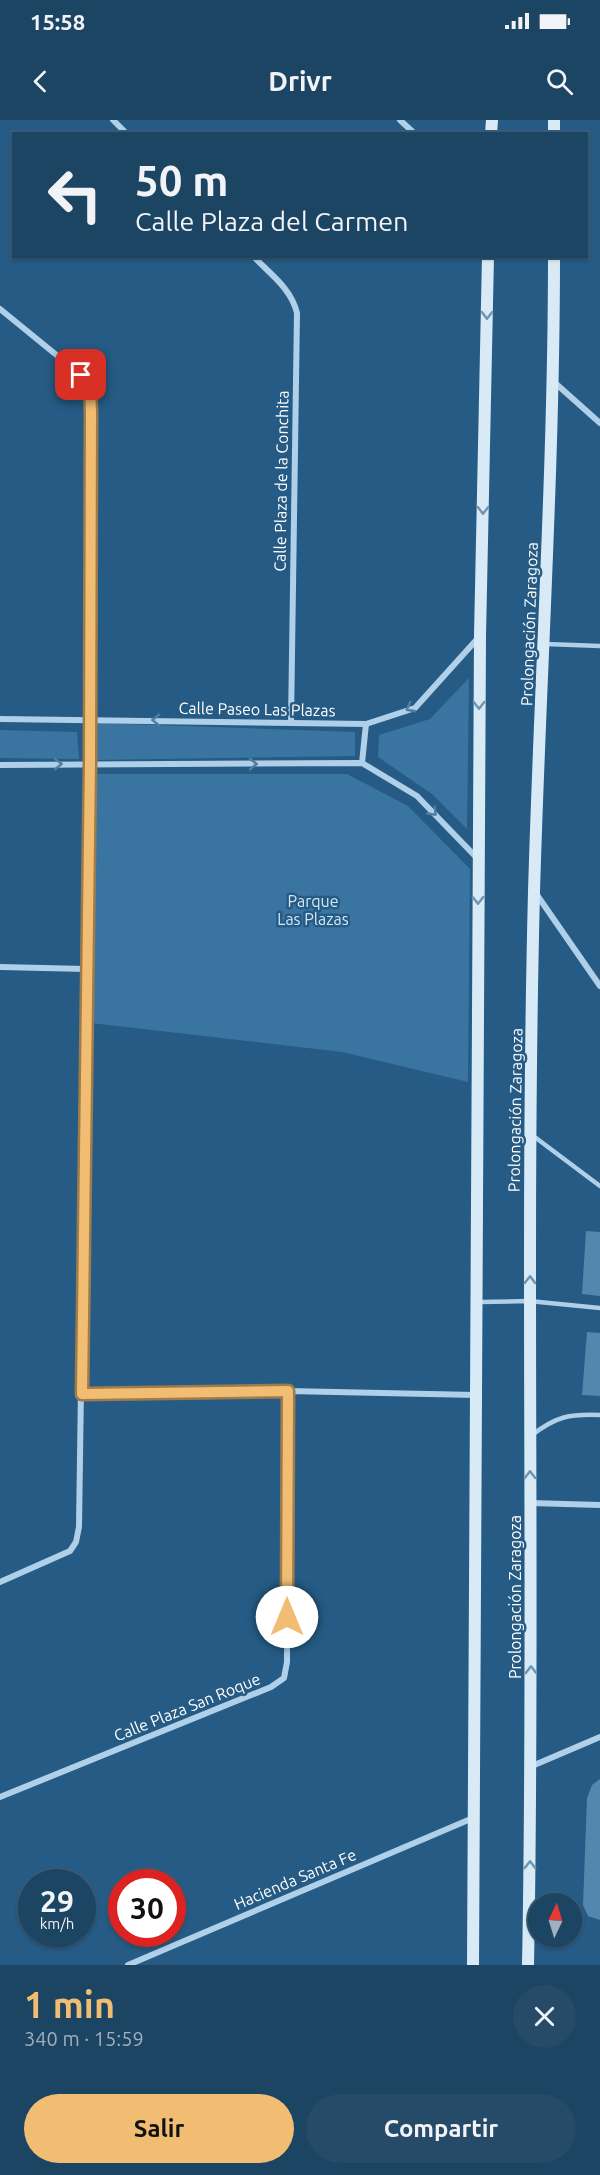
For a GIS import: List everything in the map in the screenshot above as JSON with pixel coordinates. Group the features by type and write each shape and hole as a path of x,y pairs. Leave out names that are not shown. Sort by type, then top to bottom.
{"main road":[{"path":"473,1965 478,859 488,258"},
{"name":"Prolongación Zaragoza","path":"528,1965 532,1766 529,1301 534,892 554,382 554,258"}],"street":[{"path":"113,120 124,132"},
{"path":"400,120 413,132"},
{"name":"Calle Plaza de la Conchita","path":"255,258 288,290 294,300 297,313 291,723"},
{"path":"0,309 81,375 90,390 91,719 82,1394 76,1542 70,1551 0,1582"},
{"path":"554,382 600,423"},
{"name":"Calle Paseo Las Plazas","path":"0,719 366,724 415,708 480,636"},
{"path":"362,763 366,724"},
{"path":"0,765 362,763 417,796 478,859"},
{"path":"534,892 600,986"},
{"path":"0,968 86,969"},
{"path":"82,1394 288,1391 476,1395"},
{"name":"Calle Plaza San Roque","path":"0,1797 271,1687 284,1678 288,1391"},
{"path":"531,1503 600,1504"},
{"path":"532,1766 600,1737"},
{"name":"Hacienda Santa Fe","path":"128,1965 473,1818"}],"lane":[{"path":"545,644 600,646"},
{"path":"531,1135 600,1186"},
{"path":"476,1302 529,1301 600,1308"},
{"path":"530,1437 553,1420 573,1414 600,1415"}],"green space":[{"path":"469,678 467,829 432,794 378,757 379,735 430,719"},
{"path":"94,723 355,732 355,756 94,760"},
{"path":"0,730 77,732 79,759 0,758"},
{"name":"Parque Las Plazas","path":"92,774 347,774 408,806 470,869 468,1082 342,1052 91,1023"}],"building":[{"path":"586,1231 600,1232 600,1296 582,1294"},
{"path":"587,1332 600,1333 600,1396 582,1395"},
{"path":"600,1779 600,1920 588,1916 583,1905 587,1798 592,1785"}],"route":[{"path":"81,375 90,390 91,412 90,760 82,1394 288,1391 287,1617"}]}
